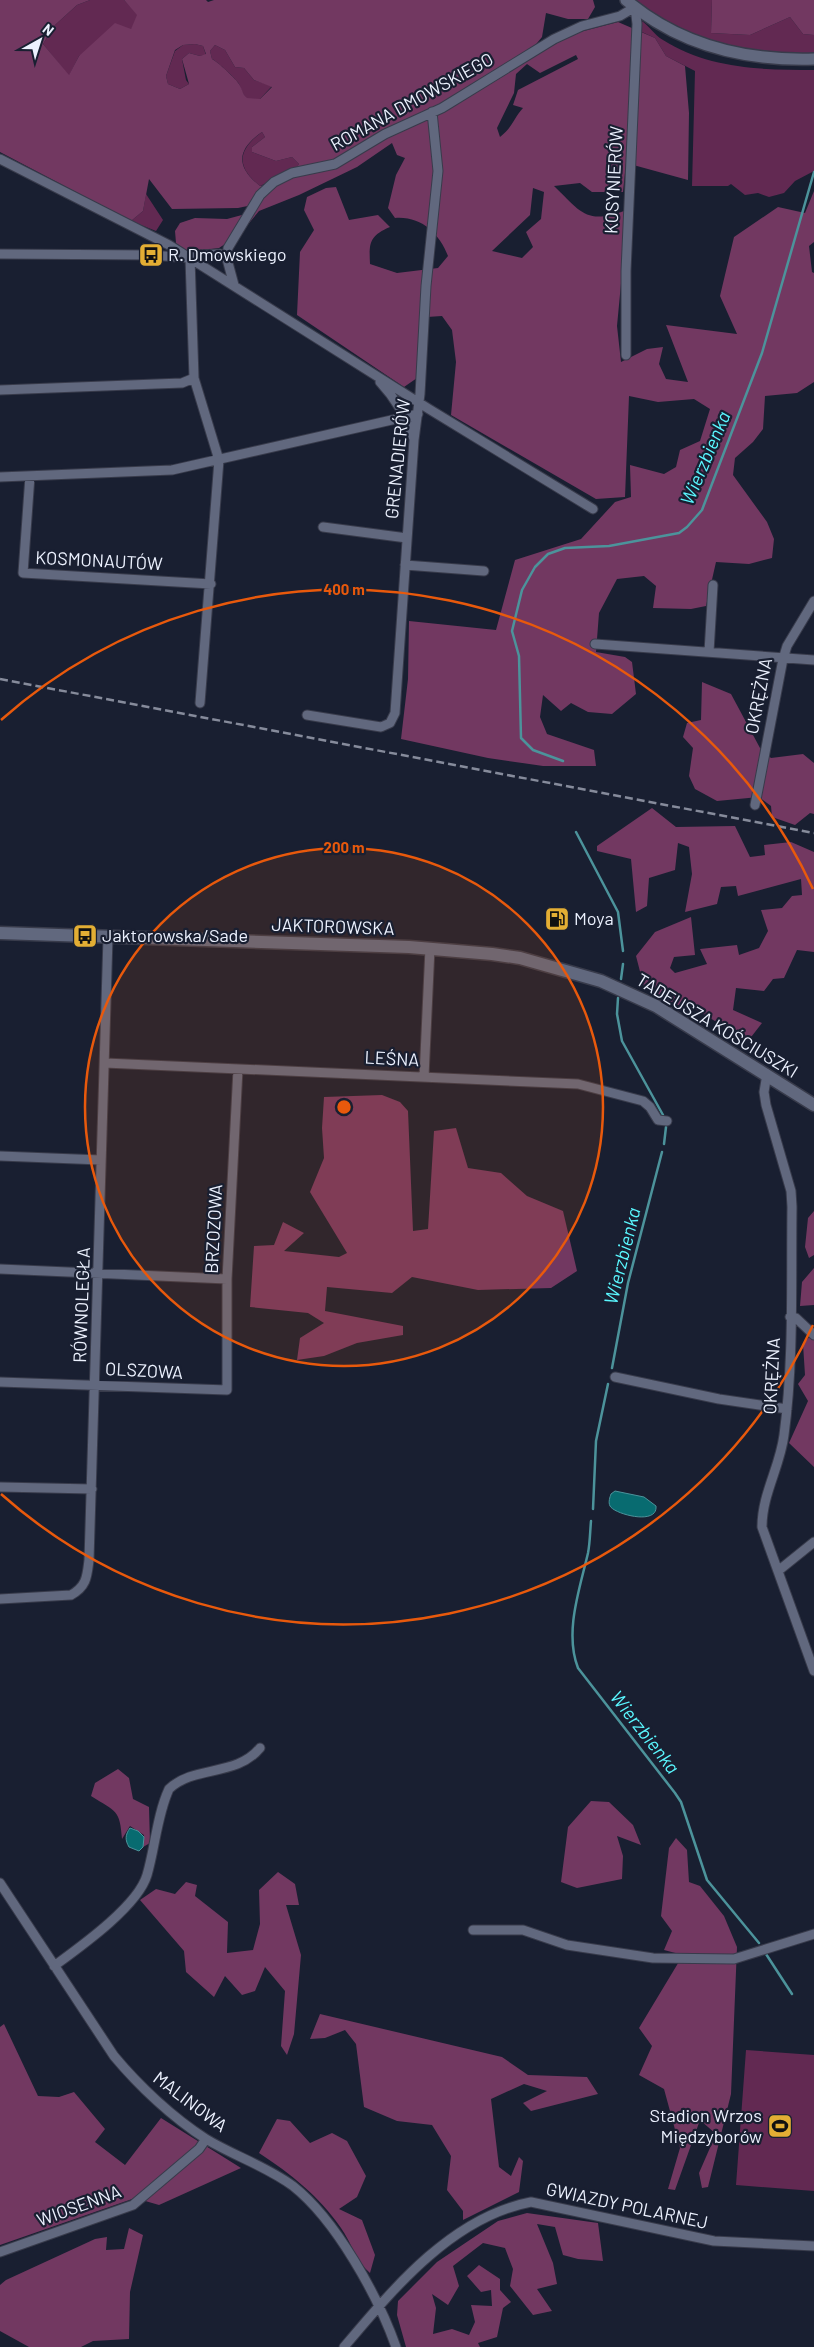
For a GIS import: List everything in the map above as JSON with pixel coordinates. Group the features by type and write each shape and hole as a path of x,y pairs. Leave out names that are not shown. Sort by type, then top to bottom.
{"main road":[{"name":"JAKTOROWSKA","path":"0,933 430,948 520,958 601,981"},
{"name":"TADEUSZA KOŚCIUSZKI","path":"601,981 656,1006 814,1105"}],"street":[{"path":"630,4 668,28 701,44 743,55 786,59 814,59"},
{"name":"ROMANA DMOWSKIEGO","path":"227,259 228,248 260,195 274,182 292,173 335,164 385,134 432,112 554,39 582,26 620,16 630,4"},
{"name":"KOSYNIERÓW","path":"626,355 626,270 637,23 630,4"},
{"name":"GRENADIERÓW","path":"307,715 381,727 390,723 395,713 414,440 420,403 426,286 438,171 432,112"},
{"path":"0,159 156,237 373,374 594,509"},
{"path":"0,254 151,255 190,258 220,254 227,259 234,285"},
{"path":"190,258 194,378 219,460 211,584 200,703"},
{"path":"373,374 394,397 406,417 414,440"},
{"path":"0,390 182,383 194,378"},
{"path":"0,477 172,470 418,414"},
{"name":"KOSMONAUTÓW","path":"30,476 23,573 211,584"},
{"path":"322,527 407,538"},
{"path":"405,565 484,572"},
{"path":"709,652 713,586"},
{"name":"OKRĘŻNA","path":"755,805 782,659 787,646 814,601"},
{"path":"595,644 814,660"},
{"name":"RÓWNOLEGŁA","path":"0,1599 50,1598 71,1595 80,1590 86,1583 89,1560 96,1385 108,937"},
{"path":"424,1077 430,948"},
{"name":"LEŚNA","path":"104,1064 578,1084 643,1101 650,1106 658,1120 667,1121"},
{"name":"BRZOZOWA","path":"227,1390 227,1279 238,1069"},
{"name":"OKRĘŻNA","path":"766,1074 764,1092 766,1105 791,1190 791,1352 782,1448 769,1487 762,1517 762,1527 814,1671"},
{"path":"0,1156 101,1160"},
{"path":"0,1269 227,1279"},
{"path":"790,1317 796,1318 814,1335"},
{"path":"615,1377 718,1399 787,1409"},
{"name":"OLSZOWA","path":"0,1382 227,1390"},
{"path":"0,1487 92,1490"},
{"path":"778,1572 814,1542"},
{"path":"54,1966 121,1911 142,1888 169,1789 187,1778 249,1760 260,1748"},
{"name":"MALINOWA","path":"0,1883 114,2056 134,2080 206,2139 272,2172 306,2198 335,2231 379,2306 396,2347"},
{"path":"473,1930 526,1931 567,1945 653,1958 734,1959 814,1934"},
{"name":"WIOSENNA","path":"0,2252 133,2205 199,2149 206,2139"},
{"name":"GWIAZDY POLARNEJ","path":"344,2347 379,2306 434,2252 455,2236 506,2207 531,2202 697,2238 814,2246"}],"shaded area":[{"path":"0,0 90,0 77,5 55,25 43,44 69,75 79,56 115,23 131,29 137,15 124,0 206,0 208,2 214,0 593,0 595,7 588,19 568,19 546,13 542,37 528,54 535,56 572,34 618,22 655,38 666,56 685,66 689,113 688,180 626,163 623,192 592,192 580,183 554,186 571,203 586,214 602,216 627,210 623,231 624,252 617,326 621,362 647,349 663,347 659,364 666,379 688,382 666,325 737,334 720,296 734,237 778,207 805,213 814,191 814,242 809,246 812,272 814,273 814,382 797,393 765,396 763,429 753,442 735,458 733,475 767,522 774,539 772,558 749,564 716,562 706,606 691,609 653,608 656,586 644,576 617,579 599,613 596,652 625,657 632,662 636,694 612,714 588,712 571,703 561,711 543,695 540,717 547,734 594,750 596,766 543,766 488,758 401,739 408,679 409,621 496,630 515,560 581,539 615,502 631,497 630,465 664,474 676,467 680,450 700,441 710,409 694,399 658,402 629,396 625,497 596,499 451,415 456,362 452,330 442,316 427,317 417,378 404,387 297,315 300,252 314,230 304,210 307,197 326,188 336,187 349,220 378,215 390,227 374,237 370,245 370,264 397,273 438,268 448,256 440,240 428,228 413,220 395,218 388,208 396,175 405,158 397,155 392,143 357,167 299,195 259,211 240,234 219,248 188,252 176,243 175,231 180,223 195,218 227,219 253,212 257,204 238,208 172,209 149,179 143,211 131,221 0,152","holes":["195,44 203,46 206,54 200,56 189,53 182,59 189,84 180,89 168,84 166,76 175,50 183,45","215,45 225,50 235,67 244,68 254,80 272,87 260,99 247,98 234,78 212,59 210,51","576,55 578,59 518,90 513,105 523,108 508,130 500,137 497,128 514,93 516,74 527,64 540,73","262,132 265,137 252,147 252,152 276,161 292,157 299,164 292,172 260,186 252,179 243,165 242,159 247,145","533,188 544,192 541,219 526,232 533,247 522,258 492,251 530,215"]},
{"path":"90,0 124,0 138,15 131,30 79,56 69,76 43,44 55,25 77,5"},
{"path":"633,0 712,0 711,33 750,35 790,17 803,34 814,35 814,53 763,51 719,43 677,26"},
{"path":"712,0 814,0 814,35 803,34 790,17 750,35 711,33"},
{"path":"640,20 663,40 699,57 736,66 814,70 814,171 795,181 784,193 769,197 758,193 745,195 731,184 728,186 692,186 695,71 666,56 655,38 633,28"},
{"path":"195,44 203,46 206,55 200,56 189,53 182,59 186,80 189,84 180,89 168,84 166,76 175,51 183,45"},
{"path":"215,45 225,50 235,67 244,68 254,80 272,86 260,99 247,99 239,84 212,59 210,51"},
{"path":"262,132 265,137 252,147 252,152 276,161 292,157 299,164 295,170 260,186 247,172 243,165 243,159 248,145"},
{"path":"146,194 163,220 156,231 131,221 143,211"},
{"path":"702,682 731,694 760,748 771,758 803,754 814,763 814,814 810,813 795,825 772,817 771,806 759,797 717,801 695,789 689,776 693,748 683,737 687,723 701,720"},
{"path":"652,808 676,827 735,826 750,857 765,855 764,845 791,842 814,852 814,952 797,950 784,978 773,979 764,991 736,988 733,1010 762,1023 748,1041 695,1009 662,1001 644,987 636,956 655,932 691,917 695,955 674,957 670,968 675,973 707,964 700,949 737,945 739,955 759,948 768,931 761,910 782,908 792,896 802,895 801,879 738,896 736,886 721,887 717,904 685,912 692,874 689,847 678,843 675,870 649,878 647,906 636,912 631,859 597,851 597,846"},
{"path":"382,1095 400,1102 408,1111 413,1231 428,1229 434,1131 456,1128 468,1168 501,1173 527,1196 563,1211 577,1271 551,1288 478,1290 412,1277 392,1293 327,1287 325,1311 403,1326 403,1335 357,1343 324,1356 297,1360 300,1338 324,1323 308,1313 250,1307 254,1246 274,1245 283,1222 304,1233 284,1251 339,1257 347,1253 310,1192 324,1158 322,1128 324,1097"},
{"path":"814,1211 814,1255 809,1258 805,1247 808,1218"},
{"path":"814,1268 814,1305 800,1306 802,1282"},
{"path":"814,1332 814,1467 789,1443 808,1401 798,1384 805,1375 803,1344"},
{"path":"615,1491 644,1497 656,1506 655,1512 650,1516 643,1517 627,1515 613,1509 609,1501 611,1494"},
{"path":"118,1769 129,1778 133,1799 149,1807 150,1843 143,1847 144,1835 130,1826 122,1839 118,1816 106,1805 91,1796 95,1783"},
{"path":"591,1801 609,1802 633,1825 641,1845 617,1836 623,1856 622,1879 577,1888 561,1882 568,1827"},
{"path":"130,1828 138,1831 144,1837 143,1847 139,1851 129,1847 126,1840 126,1835"},
{"path":"676,1838 687,1850 689,1882 700,1886 724,1916 737,1947 731,2094 708,2187 702,2188 699,2173 716,2134 700,2120 675,2190 668,2189 680,2148 664,2089 639,2075 652,2046 639,2028 683,1955 664,1950 672,1931 661,1916 669,1848"},
{"path":"278,1872 295,1884 299,1905 286,1905 301,1955 294,2034 287,2055 281,2046 285,1991 265,1967 255,1991 242,1995 225,1976 214,1997 186,1972 184,1951 140,1900 156,1889 175,1894 186,1882 197,1885 195,1896 228,1922 227,1953 253,1950 260,1924 259,1890"},
{"path":"320,2014 502,2057 528,2075 587,2077 598,2094 531,2111 523,2103 547,2091 524,2084 491,2099 499,2167 511,2176 519,2157 523,2161 519,2192 463,2220 463,2211 447,2190 451,2156 432,2125 397,2121 364,2107 356,2044 345,2030 325,2038 310,2039"},
{"path":"4,2024 38,2096 59,2097 74,2092 105,2129 95,2142 125,2165 161,2118 241,2168 159,2205 135,2198 0,2245 0,2027"},
{"path":"746,2050 814,2055 814,2191 736,2185"},
{"path":"277,2119 290,2121 310,2143 332,2133 347,2141 366,2176 357,2197 339,2209 362,2220 375,2255 370,2273 361,2263 341,2228 314,2196 282,2169 259,2153"},
{"path":"527,2213 598,2223 603,2261 578,2259 563,2255 555,2227 537,2224 553,2263 557,2284 537,2289 552,2311 533,2315 510,2286 513,2269 505,2248 483,2243 453,2266 459,2286 448,2305 432,2294 436,2308 433,2334 452,2329 469,2335 475,2322 471,2305 492,2306 491,2290 481,2292 467,2276 479,2265 500,2279 500,2290 511,2302 503,2308 497,2337 478,2343 480,2347 406,2347 397,2315 398,2301 437,2262 498,2221"},
{"path":"129,2228 143,2235 130,2292 129,2339 93,2341 81,2347 29,2347 0,2331 0,2285 6,2280 95,2239 107,2237 106,2250 124,2249"}],"waterway":[{"name":"Wierzbienka","path":"563,761 533,750 521,738 519,656 512,631 522,590 535,567 548,554 565,548 609,546 679,533 702,510 762,353 814,172"},
{"name":"Wierzbienka","path":"576,832 618,912 623,951"},
{"name":"Wierzbienka","path":"621,979 623,964"},
{"name":"Wierzbienka","path":"618,998 617,1014 622,1041 663,1115"},
{"name":"Wierzbienka","path":"664,1144 666,1127"},
{"name":"Wierzbienka","path":"612,1368 628,1283 662,1152"},
{"name":"Wierzbienka","path":"593,1509 596,1441 608,1384"},
{"name":"Wierzbienka","path":"591,1521 589,1549 573,1625 574,1654 578,1668 681,1802 707,1880 759,1943"},
{"name":"Wierzbienka","path":"766,1954 792,1994"}],"railway":[{"path":"0,679 814,833"}],"place":[{"name":"R. Dmowskiego","path":"151,255"},
{"name":"Moya","path":"557,919"},
{"name":"Jaktorowska/Sade","path":"85,936"},
{"name":"Stadion Wrzos Międzyborów","path":"780,2126"}]}
